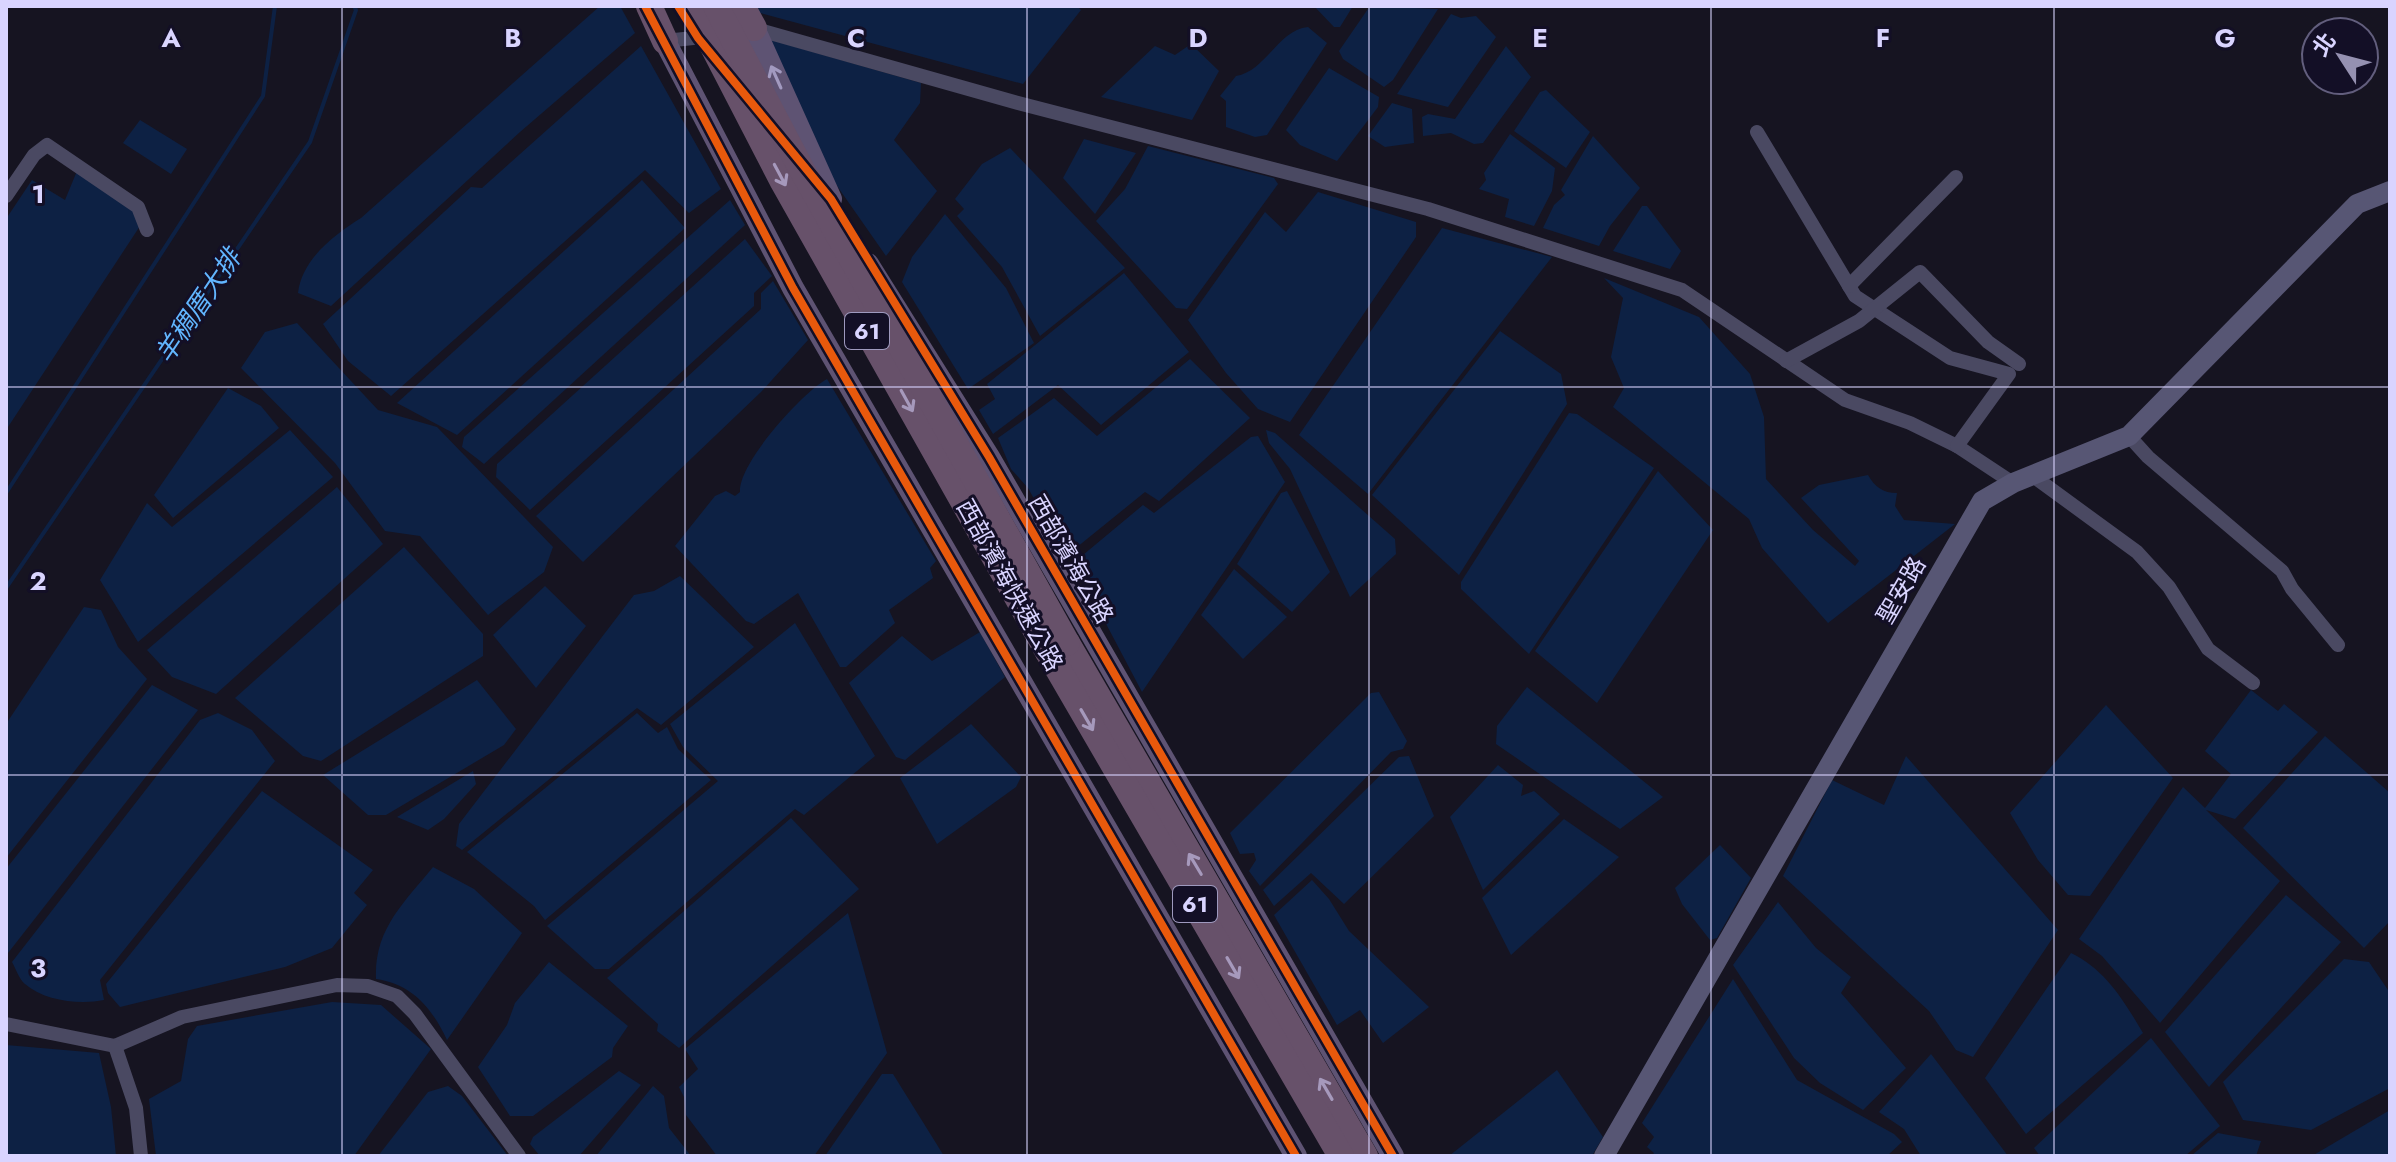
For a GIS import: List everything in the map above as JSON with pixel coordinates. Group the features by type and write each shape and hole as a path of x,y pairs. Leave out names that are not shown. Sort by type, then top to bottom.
{"highway":[{"path":"647,6 665,41"},
{"name":"西部濱海快速公路","path":"692,6 782,180 1058,648 1365,1156"},
{"name":"西部濱海快速公路","path":"716,6 1058,648 1341,1156"}],"main road":[{"name":"西部濱海公路","path":"678,6 698,38 831,199 997,470 1393,1156"},
{"path":"748,17 831,199"},
{"path":"665,41 793,288 1296,1156"}],"street":[{"path":"665,41 698,38 748,17 1018,103 1428,209 1652,280 1682,290 1845,400 1910,423 1957,446 2013,483"},
{"path":"1757,132 1855,296 1950,358 2009,374 1957,446"},
{"path":"6,196 34,155 47,145 138,207 147,230"},
{"path":"1849,286 1956,177"},
{"name":"聖安路","path":"1604,1156 1982,501 2013,483 2129,436 2357,204 2390,191"},
{"path":"1786,361 1876,310 1920,272 1988,342 2019,364"},
{"path":"2129,436 2148,457 2282,571 2292,589 2338,645"},
{"path":"2033,476 2137,552 2169,587 2208,649 2253,683"},
{"path":"6,1024 115,1046 182,1017 337,985 368,986 397,996 415,1014 519,1156"},
{"path":"115,1046 136,1108 141,1156"}],"water":[{"path":"600,6 620,6 635,33 520,132 331,306 298,293 306,269 321,249 361,218"},
{"path":"747,6 1077,6 1081,10 1023,84 749,10"},
{"path":"1314,6 1353,6 1340,27 1334,27"},
{"path":"1370,6 1438,9 1393,80 1384,87 1343,59 1339,51"},
{"path":"1451,14 1461,18 1476,16 1496,37 1448,107 1397,94"},
{"path":"1308,27 1327,43 1267,135 1255,137 1226,127 1226,101 1220,96 1236,76 1256,67 1288,35"},
{"path":"761,37 921,83 920,103 894,140 937,191 886,256 835,183"},
{"path":"1191,44 1219,71 1192,120 1101,97 1155,46 1175,55"},
{"path":"641,46 721,189 689,213 645,170 391,396 348,361 323,324 471,187 482,188"},
{"path":"1506,46 1531,77 1483,143 1474,144 1451,133 1423,136 1422,117 1428,114 1455,119"},
{"path":"1329,68 1379,97 1378,107 1337,161 1300,145 1286,130"},
{"path":"1546,90 1590,132 1566,168 1514,131 1540,92"},
{"path":"1392,103 1412,109 1414,143 1385,147 1368,136"},
{"path":"140,120 187,149 171,174 123,143"},
{"path":"1510,134 1555,168 1552,191 1534,226 1505,217 1509,199 1479,189 1486,180 1484,173"},
{"path":"1593,136 1640,188 1610,226 1599,246 1543,228 1554,205 1565,195 1561,190"},
{"path":"1084,139 1136,153 1095,214 1063,178"},
{"path":"1148,146 1274,178 1278,184 1187,309 1176,308 1096,221 1125,189"},
{"path":"1010,148 1125,268 1040,336 1002,267 957,216 964,209 955,199 982,164"},
{"path":"77,171 135,208 140,226 6,430 6,219 32,180 65,200"},
{"path":"642,180 685,228 457,435 397,403"},
{"path":"1318,192 1416,222 1416,237 1290,422 1258,409 1226,373 1188,320 1265,212 1286,232"},
{"path":"730,200 745,225 484,464 462,447 464,437"},
{"path":"1642,206 1647,206 1681,251 1670,269 1613,251"},
{"path":"945,214 1006,288 1034,343 968,389 902,282 912,257"},
{"path":"1442,228 1552,257 1368,494 1299,435"},
{"path":"745,239 772,276 754,293 754,306 530,510 496,477 497,464"},
{"path":"1124,273 1189,352 1101,425 1058,385 993,434 979,410 995,399 987,384"},
{"path":"1604,278 1699,317 1750,374 1764,417 1766,479 1813,530 1855,566 1859,561 1801,498 1819,485 1868,475 1880,488 1897,493 1895,506 1904,520 1955,524 1828,623 1762,548 1749,519 1613,407 1624,388 1611,357 1623,298"},
{"path":"773,281 808,340 761,392 583,562 536,516 761,309 761,293"},
{"path":"297,323 378,410 437,427 553,547 544,572 488,615 420,536 385,531 335,463 241,368 265,332"},
{"path":"1500,331 1561,374 1567,404 1459,575 1372,495"},
{"path":"1190,359 1250,418 1159,501 1145,492 1066,556 1028,488 1011,469 998,438 1054,398 1097,436"},
{"path":"827,379 936,561 930,568 933,578 889,610 895,623 846,667 840,667 798,593 754,624 746,621 675,546 715,496 726,491 735,496 740,492 742,479 760,447 788,413"},
{"path":"228,388 261,406 279,428 173,518 154,495"},
{"path":"1569,413 1577,414 1654,468 1529,654 1461,589 1461,582"},
{"path":"290,430 333,477 138,642 100,580 147,503 172,527"},
{"path":"1266,430 1275,433 1395,539 1396,554 1350,597 1290,469 1269,443"},
{"path":"1258,436 1285,482 1142,692 1084,582 1084,569 1077,560 1143,505 1154,513 1251,437"},
{"path":"1658,471 1713,530 1597,703 1535,651"},
{"path":"337,487 383,544 216,694 172,677 147,650"},
{"path":"1287,491 1330,572 1292,612 1237,564 1281,493"},
{"path":"404,547 483,634 483,656 321,761 303,756 235,698"},
{"path":"1234,569 1287,617 1243,659 1201,615"},
{"path":"680,576 754,647 661,725 637,708 462,850 456,846 459,824 634,595 654,591"},
{"path":"545,586 586,626 536,688 493,635"},
{"path":"84,607 101,610 118,647 147,679 6,858 6,724"},
{"path":"795,623 875,756 804,815 795,809 609,969 595,969 547,926 718,781 683,747 670,724"},
{"path":"980,632 1005,677 905,760 896,757 849,683 902,636 932,661"},
{"path":"477,680 516,729 504,745 386,815 368,815 323,775"},
{"path":"152,685 198,710 8,953 6,869"},
{"path":"1527,687 1663,797 1620,829 1496,744 1497,726"},
{"path":"2251,690 2278,711 2284,704 2318,732 2235,819 2206,810 2280,881 2160,1023 2102,956 2079,939 2183,787 2205,808 2231,774 2205,751"},
{"path":"1379,692 1407,741 1403,749 1391,752 1260,886 1249,871 1256,860 1254,853 1240,854 1230,833 1371,693"},
{"path":"2106,705 2173,778 2090,896 2068,895 2038,860 2010,813"},
{"path":"218,713 252,730 275,761 100,980 104,1000 63,1000 33,990 21,979 12,962 200,720"},
{"path":"637,713 658,733 667,727 678,749 711,780 545,920 534,906 467,852"},
{"path":"971,724 1021,777 1016,787 937,844 900,778"},
{"path":"2325,736 2390,793 2390,921 2364,948 2243,828"},
{"path":"1409,756 1434,816 1344,904 1311,873 1274,906 1263,890 1399,757"},
{"path":"1906,756 2058,930 1973,1057 1956,1050 1929,1011 1783,876 1832,780 1884,805"},
{"path":"1498,765 1523,785 1521,796 1534,791 1560,814 1483,890 1450,817"},
{"path":"473,771 476,784 444,819 428,830 397,817"},
{"path":"262,791 373,870 354,893 367,905 332,948 285,967 120,1007 108,993 106,984"},
{"path":"791,818 859,889 679,1048 657,1031 658,1024 607,978"},
{"path":"1564,819 1619,857 1511,955 1482,898"},
{"path":"1720,845 1751,878 1717,938 1710,940 1682,904 1675,888"},
{"path":"433,867 474,889 522,933 447,1040 435,1018 419,999 400,986 376,979 380,945 386,931 402,905"},
{"path":"1312,880 1329,899 1349,931 1429,1007 1383,1043 1360,1010 1337,1025 1274,915"},
{"path":"2286,895 2341,942 2209,1087 2165,1032"},
{"path":"1778,902 1816,948 1851,977 1841,993 1906,1068 1863,1110 1820,1083 1794,1058 1733,965"},
{"path":"848,913 887,1053 814,1156 717,1156 686,1115 684,1097 679,1087 698,1069 685,1049"},
{"path":"2071,953 2104,977 2143,1033 2026,1134 1985,1078"},
{"path":"2344,959 2369,962 2390,993 2390,1088 2311,1130 2243,1120 2223,1082"},
{"path":"549,962 628,1026 613,1048 612,1057 533,1116 510,1116 478,1067 507,1025 515,1003"},
{"path":"1733,979 1797,1080 1894,1134 1902,1142 1887,1156 1652,1156 1654,1153 1647,1147 1654,1137 1642,1123"},
{"path":"332,1002 381,1005 431,1049 354,1156 156,1156 149,1099 181,1081 188,1039 197,1026"},
{"path":"2151,1038 2220,1126 2185,1156 2040,1156 2034,1148"},
{"path":"6,1045 99,1053 111,1107 116,1156 6,1156"},
{"path":"1931,1054 2008,1156 1921,1156 1904,1129 1879,1112"},
{"path":"1557,1070 1603,1137 1592,1156 1449,1156"},
{"path":"619,1071 641,1085 579,1156 540,1156 530,1144 533,1137"},
{"path":"882,1074 893,1074 944,1156 825,1156"},
{"path":"448,1086 462,1096 508,1156 378,1156 428,1092"},
{"path":"653,1086 664,1096 669,1128 691,1156 596,1156"},
{"path":"2390,1110 2390,1156 2312,1156"},
{"path":"2218,1133 2261,1141 2256,1156 2191,1156"}],"waterway":[{"path":"6,493 263,96 275,6"},
{"name":"羊稠厝大排","path":"6,588 310,142 356,10 354,6"}],"cycle path":[{"path":"645,6 793,288 1296,1156"},
{"path":"678,6 698,38 831,199 989,457 1393,1156"}]}
